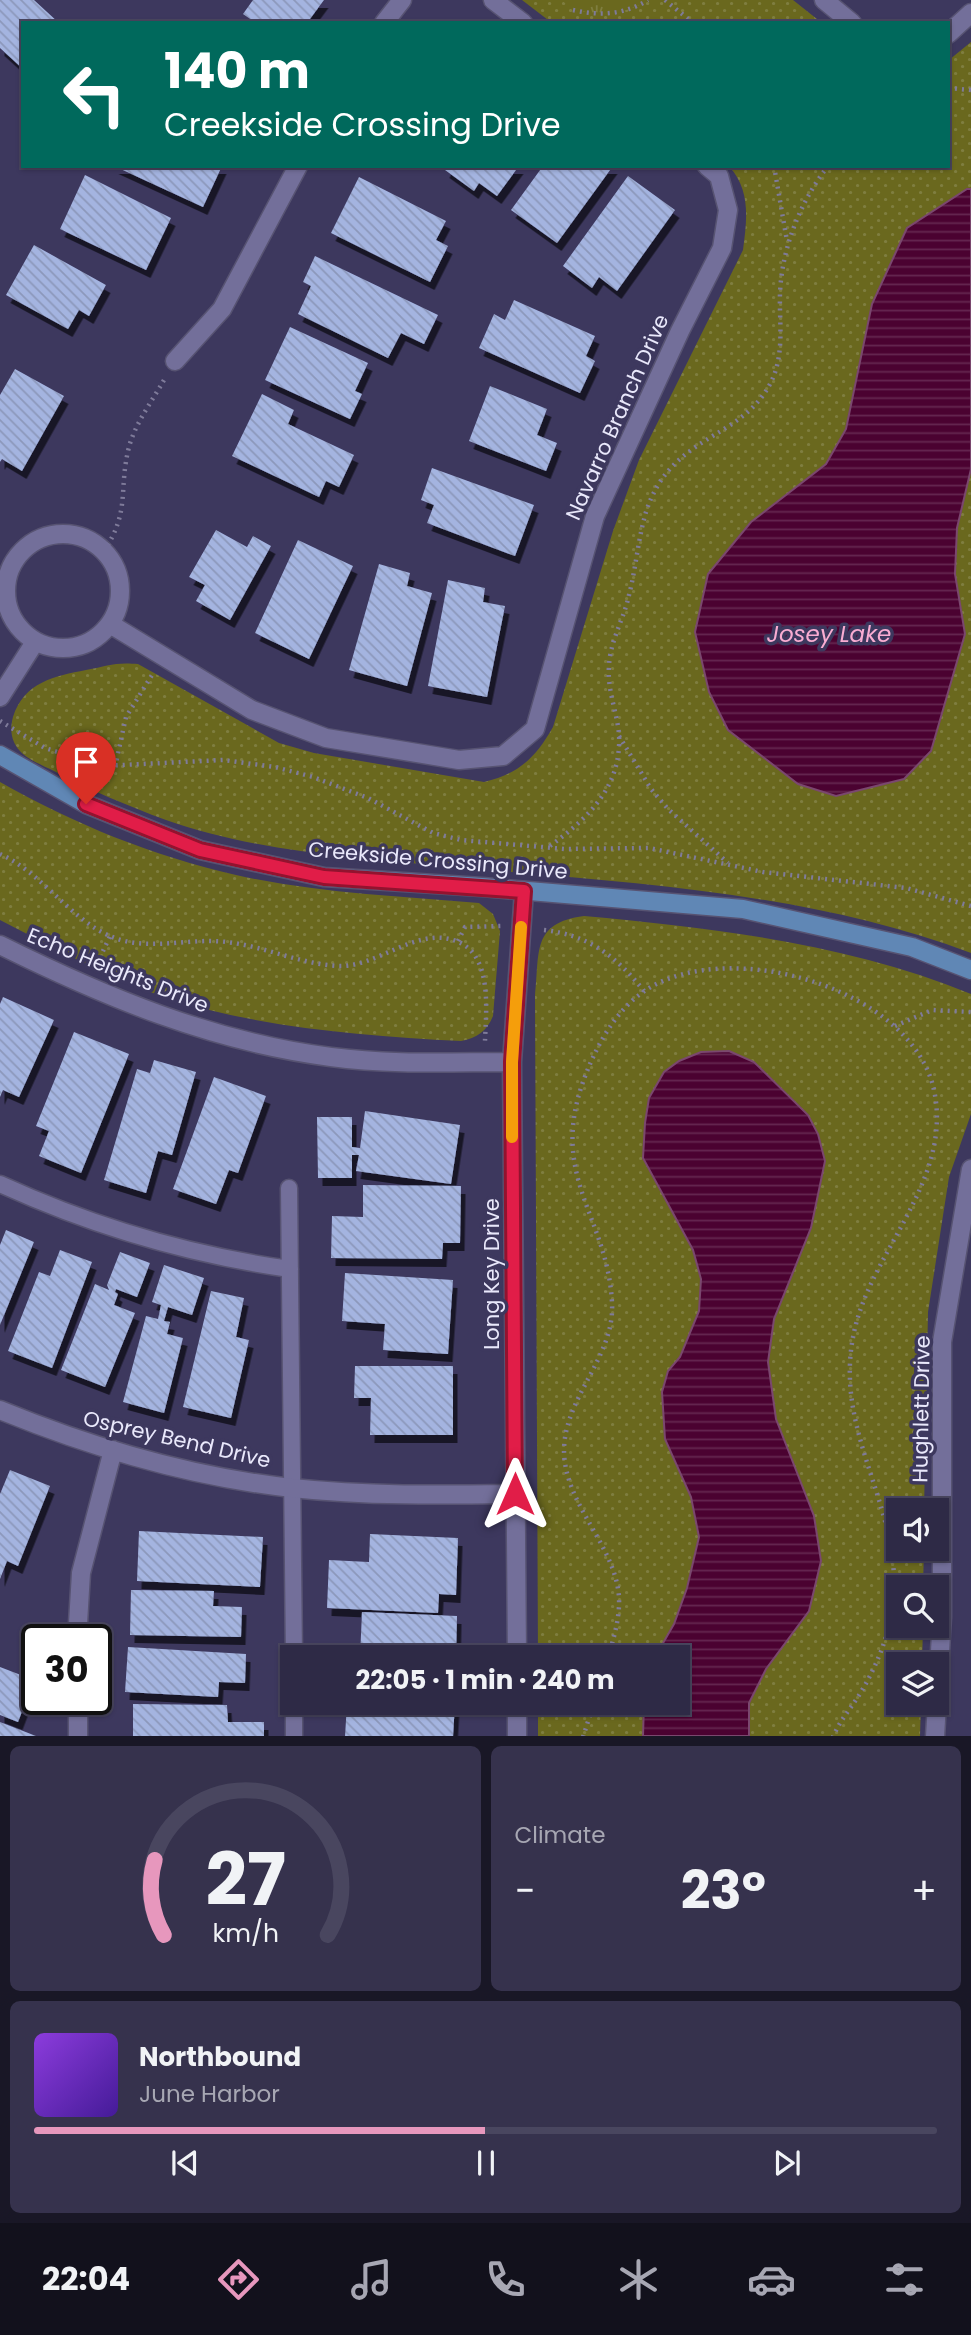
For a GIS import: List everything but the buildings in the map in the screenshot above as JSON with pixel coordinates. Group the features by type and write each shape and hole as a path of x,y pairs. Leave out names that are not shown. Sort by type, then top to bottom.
{"street":[{"path":"386,21 402,0"},
{"path":"494,0 520,21"},
{"path":"824,0 850,21"},
{"path":"950,32 971,13"},
{"path":"175,361 222,309 297,168"},
{"name":"Navarro Branch Drive","path":"164,656 252,710 326,738 459,760 503,756 534,729 595,516 680,331 722,248 728,210 719,176 709,168"},
{"path":"52,534 75,534 96,543 104,551 112,559 120,580 120,603 110,624 95,639 76,648 55,649 35,642 16,626 6,604 8,553 52,534"},
{"path":"110,624 164,656"},
{"path":"0,697 35,642"},
{"name":"Creekside Crossing Drive","path":"0,755 86,804 200,850 324,877 743,909 912,947 971,970"},
{"name":"Long Key Drive","path":"517,1645 512,1062 524,891"},
{"name":"Echo Heights Drive","path":"0,945 88,987 204,1031 270,1047 388,1062 512,1062"},
{"name":"Hughlett Drive","path":"935,1736 942,1617 942,1342 971,1172"},
{"name":"Osprey Bend Drive","path":"0,1410 113,1450 232,1479 292,1488 391,1495 515,1494"},
{"path":"79,1624 81,1573 113,1450"},
{"path":"78,1715 78,1736"},
{"path":"517,1715 517,1736"}],"lane":[{"path":"0,1184 95,1221 169,1245 230,1260 290,1269"},
{"path":"289,1188 294,1645"},
{"path":"294,1715 295,1736"}],"path":[{"path":"573,10 602,15 636,7 648,0"},
{"path":"665,0 691,21"},
{"path":"950,88 971,90"},
{"path":"774,168 787,243"},
{"path":"548,847 594,810 614,769 619,735 609,667 614,638 628,599 645,514 655,487 669,468 689,450 743,416 761,398 771,381 780,356 782,261 801,212 827,168"},
{"path":"104,551 117,531 122,514 129,446 175,361"},
{"path":"115,767 126,717 164,656"},
{"path":"0,721 45,748 102,766 223,760 275,767 343,787 433,833 461,840 548,847 649,848 812,879 906,888 971,906"},
{"path":"619,735 659,799 728,863"},
{"path":"0,854 17,863 110,936 148,944 241,943 317,964 341,966 359,965 425,939 442,937 458,941 477,961 483,976 486,995 485,1062"},
{"path":"458,941 465,928 476,925 521,927 580,936 613,957 644,991"},
{"path":"88,987 110,936"},
{"path":"611,1645 618,1620 619,1599 615,1574 575,1500 564,1452 572,1411 602,1351 611,1326 612,1302 604,1256 573,1166 574,1116 589,1066 612,1024 644,991 681,974 706,969 759,967 816,983 845,996 895,1026 912,1044 934,1088 933,1142 914,1200 866,1297 856,1324 850,1353 848,1387 853,1416 887,1529 894,1594 889,1628 879,1657 835,1736"},
{"path":"895,1026 932,1010 971,1012"},
{"path":"583,1736 590,1715"}],"green space":[{"path":"522,0 793,0 819,21 549,21"},
{"path":"561,0 648,0 627,10 604,14 581,11"},
{"path":"971,42 971,953 842,915 776,902 643,884 337,856 233,839 166,820 81,785 34,761 16,746 11,728 13,717 18,705 33,688 63,675 111,665 138,664 279,743 314,753 484,782 517,769 540,747 553,727 613,531 639,460 743,250 746,206 741,185 730,168 950,168 950,59"},
{"path":"0,782 56,812 115,837 236,875 296,886 479,903 493,914 500,931 491,1021 481,1033 461,1041 357,1034 288,1025 186,1004 91,966 0,920"},
{"path":"584,916 682,926 781,941 878,962 971,994 971,1114 949,1177 928,1312 924,1498 886,1498 886,1561 924,1561 923,1575 886,1575 886,1638 923,1638 922,1652 886,1652 886,1715 921,1715 920,1736 538,1736 538,1715 690,1715 690,1645 538,1645 535,996 542,942 555,925"}],"water":[{"name":"Josey Lake","path":"971,189 971,469 957,528 955,574 965,634 931,751 904,779 836,796 798,784 728,730 709,692 695,632 708,574 751,522 826,464 846,429 872,304 907,228"},
{"path":"729,1051 754,1062 808,1115 818,1134 825,1161 811,1228 774,1319 768,1362 776,1419 814,1516 821,1561 809,1611 766,1669 749,1703 749,1736 643,1736 644,1715 690,1715 690,1645 662,1645 674,1624 687,1588 699,1537 691,1497 665,1439 662,1392 668,1371 680,1357 699,1311 701,1279 693,1250 643,1158 645,1123 649,1098 664,1072 679,1061 701,1052"}],"slow traffic":[{"path":"512,1137 515,988 521,927"}],"route":[{"path":"86,804 200,850 324,877 524,891 515,988 512,1062 515,1494"}]}
